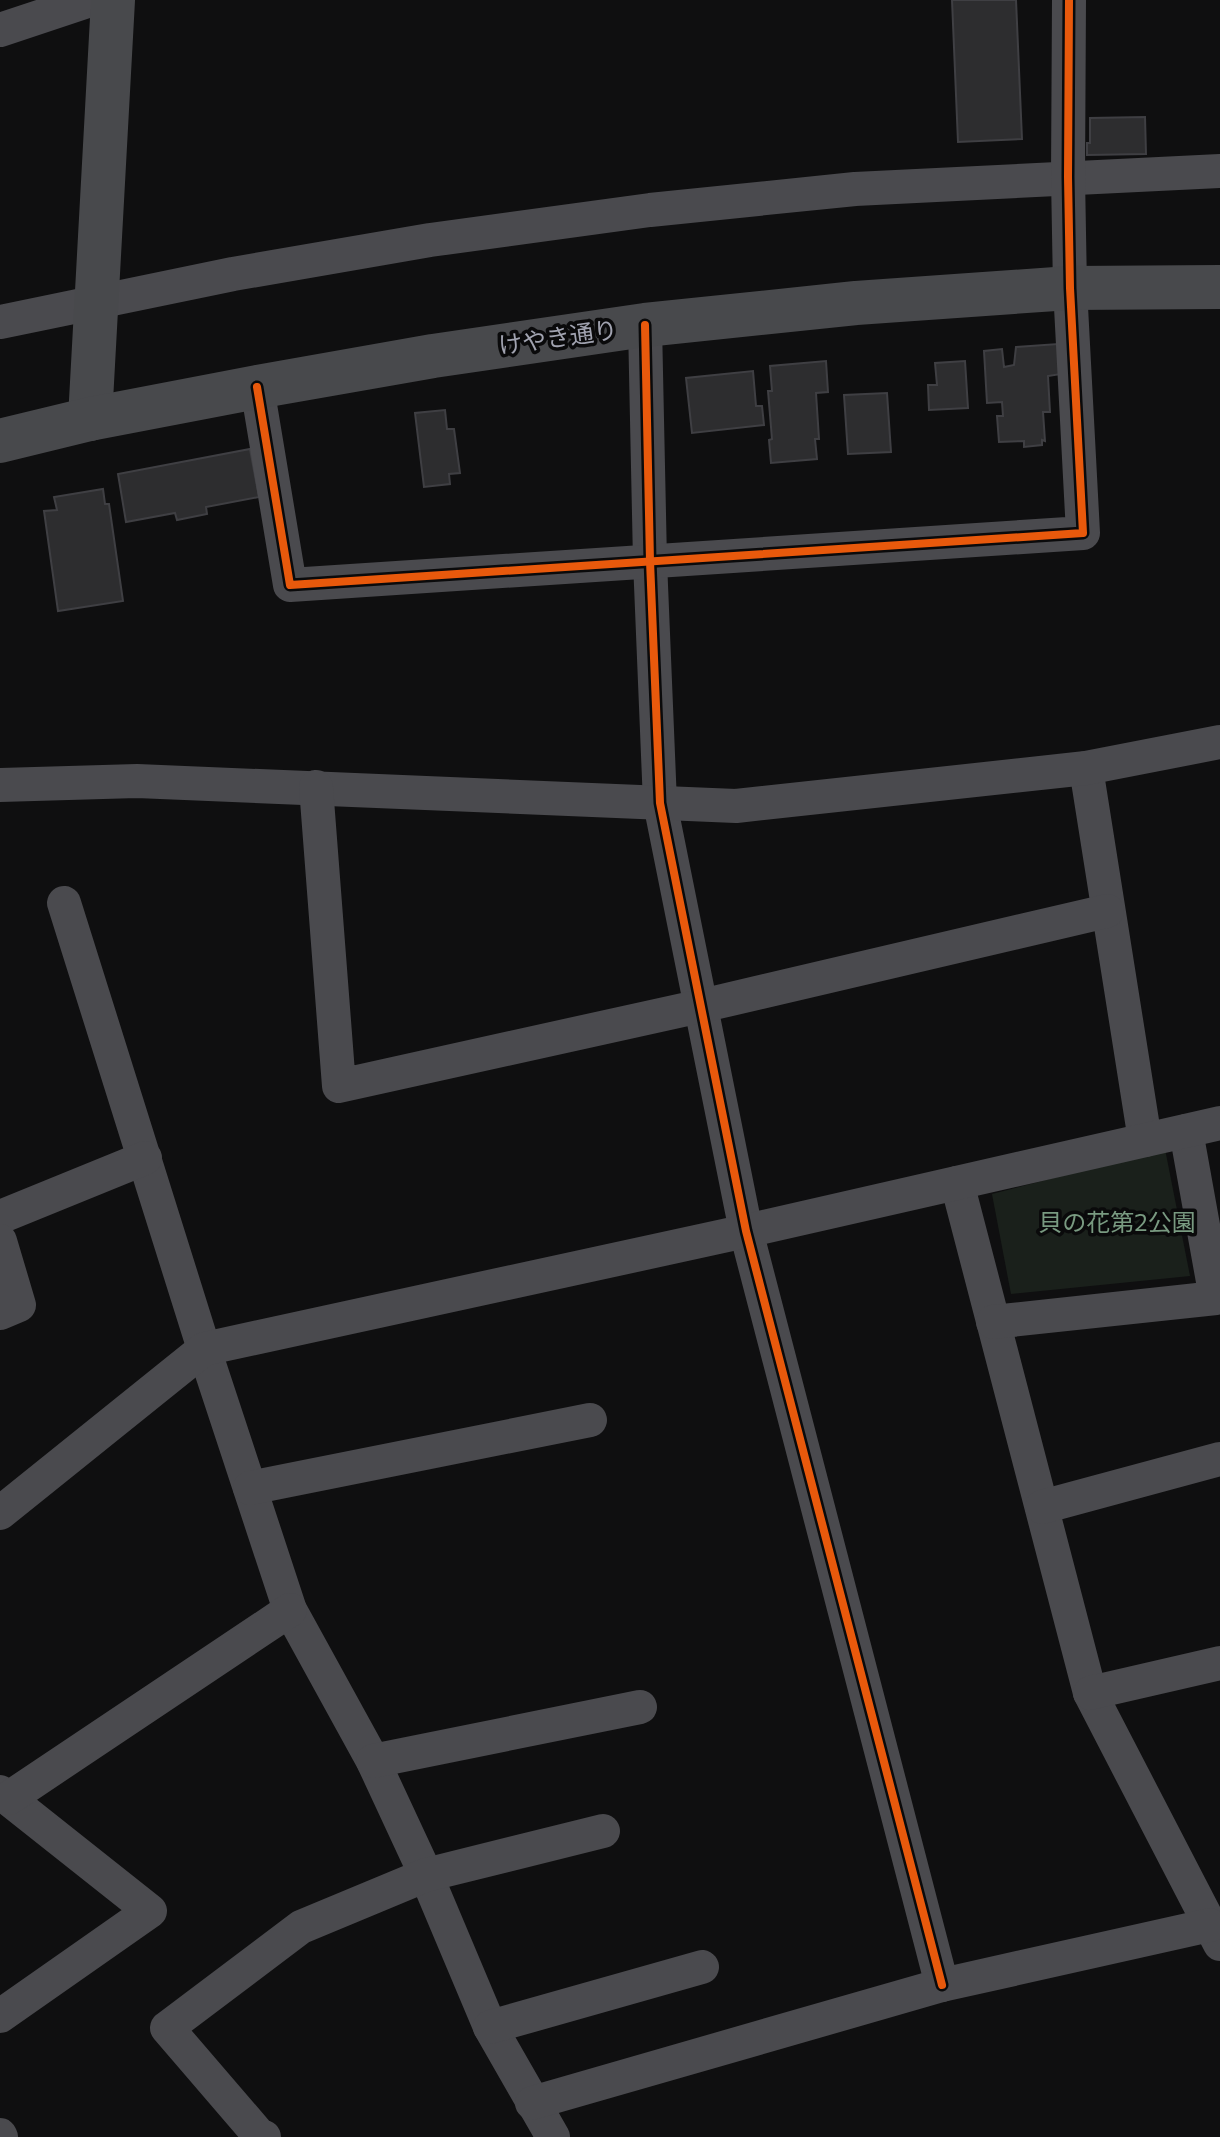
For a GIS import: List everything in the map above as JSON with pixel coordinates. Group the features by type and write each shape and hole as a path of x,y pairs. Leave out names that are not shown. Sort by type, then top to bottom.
{"street":[{"path":"0,30 90,0"},
{"path":"90,419 113,0"},
{"path":"257,387 290,585 1083,533 1070,288 1069,0"},
{"path":"0,322 233,274 430,240 650,210 855,189 1220,171"},
{"name":"けやき通り","path":"0,441 90,419 257,387 433,356 645,325 856,303 1070,288 1220,287"},
{"path":"645,325 650,561 660,803 746,1231 942,1985"},
{"path":"0,785 137,781 736,806 1086,768 1220,742"},
{"path":"1086,768 1145,1140"},
{"path":"316,787 339,1086 701,1006 1107,911"},
{"path":"64,903 204,1349 290,1610 373,1761 426,1875 490,2027 553,2137"},
{"path":"0,1513 204,1349 746,1231 1220,1123"},
{"path":"993,1322 1216,1298 1186,1131"},
{"path":"0,1217 145,1158"},
{"path":"532,2103 942,1985 1215,1934 1090,1693 957,1183"},
{"path":"0,1241 19,1305 0,1313"},
{"path":"250,1488 590,1420"},
{"path":"1042,1507 1220,1459"},
{"path":"0,2016 150,1911 4,1795 290,1610"},
{"path":"1090,1693 1220,1663"},
{"path":"373,1761 640,1707"},
{"path":"264,2137 259,2135 167,2028 301,1927 426,1875 603,1831"},
{"path":"490,2027 702,1967"}],"green space":[{"name":"貝の花第2公園","path":"1165,1149 1190,1276 1011,1294 992,1194"}],"building":[{"path":"952,0 1016,0 1022,139 958,142"},
{"path":"1145,117 1146,154 1087,155 1090,118"},
{"path":"1058,344 1061,374 1048,376 1050,412 1043,412 1045,441 1042,440 1042,445 1024,447 1024,441 999,442 997,416 1003,416 1002,402 987,403 984,351 1002,349 1004,367 1014,365 1016,347"},
{"path":"826,361 828,392 816,393 817,459 771,463 770,366"},
{"path":"965,361 968,408 929,410 928,385 937,385 935,363"},
{"path":"753,371 756,406 762,406 764,425 692,433 686,378"},
{"path":"887,393 891,452 848,454 844,395"},
{"path":"445,410 447,429 454,429 460,473 449,474 450,484 424,487 415,413"},
{"path":"250,449 259,497 206,507 207,514 177,520 175,513 126,522 118,474"},
{"path":"103,489 105,504 109,504 123,601 58,611 44,511 57,510 54,497"}],"cycle path":[{"path":"257,387 290,585 1083,533 1070,288 1069,0"},
{"path":"645,325 650,561 660,803 746,1231 942,1985"}]}
